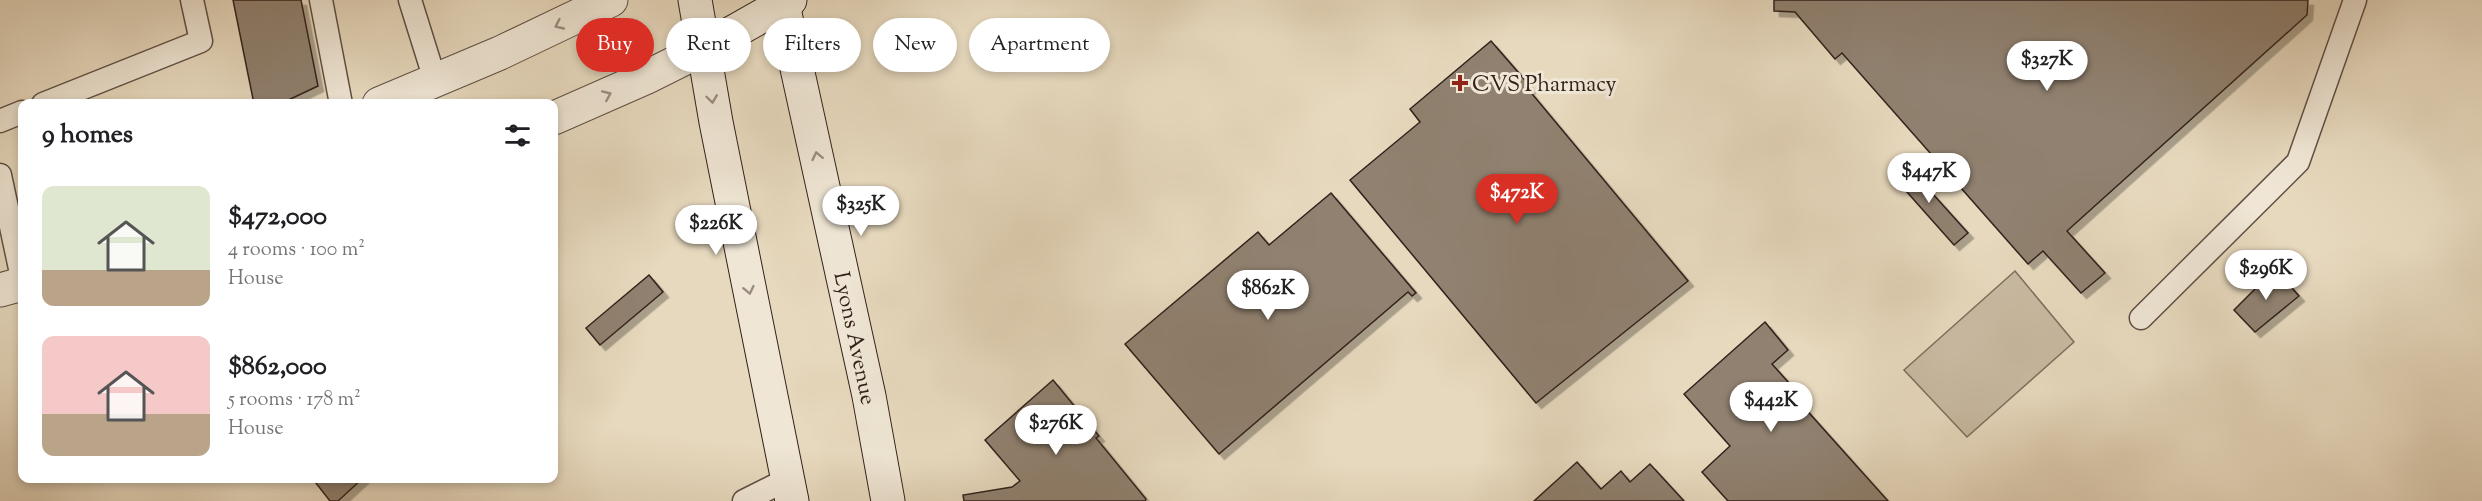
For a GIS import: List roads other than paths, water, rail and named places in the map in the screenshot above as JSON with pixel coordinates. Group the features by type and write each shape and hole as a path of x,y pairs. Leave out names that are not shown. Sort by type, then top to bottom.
{"main road":[{"path":"695,0 699,18"},
{"path":"751,21 785,1"},
{"name":"Lyons Avenue","path":"785,1 869,396 888,501"},
{"path":"391,99 598,3"},
{"path":"558,116 666,68"},
{"path":"709,72 720,146 790,490"},
{"path":"0,290 18,285"}],"lane":[{"path":"55,99 201,40 192,0"},
{"path":"321,0 340,99"},
{"path":"410,0 435,80"},
{"path":"2141,318 2298,162 2355,0"},
{"path":"0,121 18,114"},
{"path":"0,175 18,259"},
{"path":"744,501 790,490"}],"place":[{"name":"CVS Pharmacy","path":"1460,83"}]}
